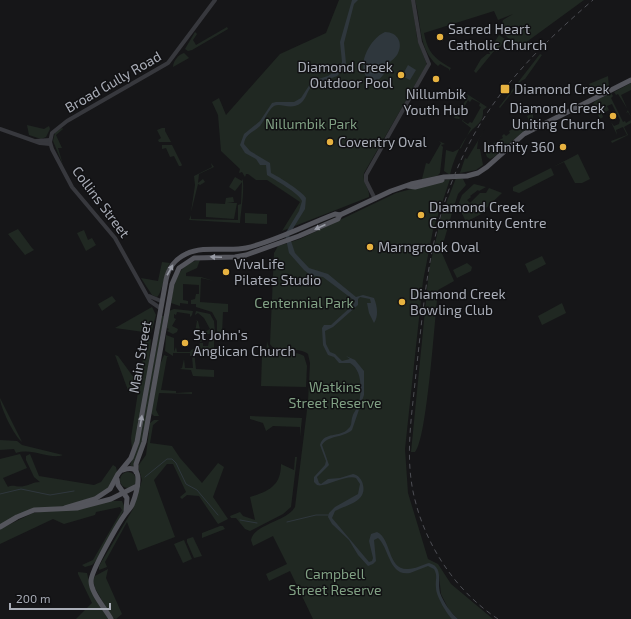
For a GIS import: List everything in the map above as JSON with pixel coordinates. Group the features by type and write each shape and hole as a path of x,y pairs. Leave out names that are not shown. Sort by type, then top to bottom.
{"main road":[{"path":"188,253 194,258 237,257 299,236 338,219 340,215 394,190 408,186 420,186 452,176 470,176 482,171 524,134 631,80"},
{"path":"194,258 194,250 242,249 335,214 340,215"},
{"path":"267,240 269,247"},
{"name":"Main Street","path":"123,470 136,447 161,301 167,275 170,268 178,259 194,250"},
{"name":"Main Street","path":"136,472 136,464 144,442 168,306 176,273 182,265 194,258"},
{"path":"161,301 168,306"},
{"path":"160,308 168,306"},
{"path":"65,508 103,494 112,487 123,470 131,469 136,472 139,479 131,506 126,512 93,572 91,582 95,592 111,619"},
{"path":"117,478 118,485 125,493 128,504 126,512"},
{"path":"0,527 17,517 34,510 77,508 111,499 132,490 137,485"},
{"path":"121,488 132,490"},
{"path":"111,499 120,499 128,504"}],"street":[{"name":"Broad Gully Road","path":"50,142 52,133 57,128 168,64 214,0"},
{"path":"375,199 366,181 366,175 429,62 419,35 413,0"},
{"path":"0,129 36,141 50,142"},
{"name":"Collins Street","path":"50,142 70,184 112,233 149,296 151,302 160,308"},
{"path":"149,296 161,301"}],"green space":[{"name":"Nillumbik Park","path":"339,0 412,0 417,38 426,62 426,66 364,173 364,180 369,197 282,231 300,202 267,180 256,180 248,174 246,174 245,177 242,172 239,173 240,169 221,151 218,115 212,102 219,98 226,115 280,54 326,33"},
{"path":"415,0 584,0 521,46 513,43 504,33 503,29 503,20 513,14 498,20 494,11 424,33 430,50 436,58 451,68 449,71 449,69 440,64 438,66 427,52 422,36"},
{"path":"227,27 228,29 192,50 188,51 185,49 195,32 197,34 193,40 196,45"},
{"path":"499,35 505,39 497,52 491,48"},
{"path":"489,51 494,51 476,73 474,71 481,59 487,54 490,54"},
{"path":"184,53 189,58 173,67 177,58"},
{"path":"540,54 542,55 525,79 521,81 500,108 499,107"},
{"path":"608,76 609,88 594,93 589,84"},
{"path":"631,83 631,90 621,95 627,109 618,94 616,95 614,92"},
{"path":"611,93 613,96 611,98 623,122 625,121 626,123 631,120 631,123 624,127 628,135 612,143 611,141 627,135 623,127 616,130 617,135 611,122 614,126 619,124 620,120 612,104 607,106 609,110 602,114 603,117 600,119 593,104 595,101"},
{"path":"467,94 487,107 483,110 481,120 467,136 471,128 462,121 464,118 463,121 468,124 470,122 472,123 481,107 479,106 480,103 472,99 470,102 468,100 462,111 464,112 463,114 461,113 458,116 460,118 454,118 468,97"},
{"path":"533,113 533,119 524,131 494,157 490,159 487,157 483,146 485,148 503,138 502,136 504,134 506,136 510,133 509,131 516,127 517,129 523,127 523,125 529,121 527,116"},
{"path":"27,125 44,129 49,126 50,129 46,137 41,139 29,135"},
{"path":"62,128 63,129 56,135 62,148 58,148 63,165 53,141 55,132"},
{"path":"165,128 171,142 159,142 158,140 161,138 157,130"},
{"path":"485,129 478,141 477,149 480,149 483,165 476,170 460,173 465,158 467,159"},
{"path":"439,141 445,144 441,145 443,147 440,173 437,176 422,179 426,163 429,164 441,143"},
{"path":"162,145 172,145 182,165 181,166 179,166 174,156 170,157 166,148 162,149"},
{"path":"459,149 450,175 444,171 446,150 453,152"},
{"path":"578,154 590,179 582,183 575,183 564,162 553,167"},
{"path":"211,163 214,167 199,174 198,183 203,179 205,182 200,185 198,184 191,212 195,185 194,176 212,167"},
{"path":"551,168 554,175 519,193 513,191 513,187"},
{"path":"235,177 242,181 242,179 243,181 240,223 189,220 191,215 191,219 238,220 238,205 241,204 242,182 235,191 229,187"},
{"path":"456,178 463,179 466,185 458,194 441,251 454,281 438,290 427,402 419,443 415,452 411,452 429,270 441,217"},
{"path":"450,179 433,230 423,281 405,449 408,493 428,559 438,564 451,584 493,619 458,619 449,610 441,594 439,576 440,594 447,609 455,619 313,619 290,571 269,581 266,574 287,564 273,536 253,546 251,540 253,535 258,530 285,516 295,507 308,402 310,363 308,354 298,350 282,350 273,348 270,344 274,253 278,246 300,239 396,193"},
{"path":"474,184 486,187 479,191 478,190 470,196 471,197 467,200 470,203 480,193 486,193 489,188 502,193 483,211 483,213 466,222 458,205 462,195"},
{"path":"233,197 234,202 227,203 237,203 234,219 206,217 206,203 225,204 226,198"},
{"path":"245,213 267,214 267,224 245,223"},
{"path":"18,229 34,250 25,255 8,234"},
{"path":"84,230 88,240 92,238 96,245 86,251 77,233"},
{"path":"542,256 546,264 529,273 525,264"},
{"path":"200,260 197,268 186,273 186,276 201,277 214,281 201,278 200,302 228,304 228,312 223,312 222,334 217,334 217,321 212,312 196,307 196,304 191,304 191,300 195,299 196,294 199,294 199,285 183,284 183,300 188,301 188,304 180,303 180,306 171,303 175,282 182,270 186,265"},
{"path":"162,262 170,263 166,271 161,291 157,297 152,295 141,278 158,281"},
{"path":"467,263 472,267 471,271 457,278 453,270"},
{"path":"112,296 116,301 102,311 98,304"},
{"path":"562,303 566,313 542,325 538,316"},
{"path":"152,307 156,315 151,333 115,328"},
{"path":"174,309 193,311 190,317 190,314 177,312 176,315 174,314 174,318 176,319 172,326 178,329 177,332 173,334 167,331 169,329 167,328 169,311"},
{"path":"196,311 210,314 214,321 215,334 206,334 201,338 203,341 200,342 199,334 194,333 194,336 193,332 195,332 197,321 195,320 198,321 201,334 210,329 204,318 198,313 195,315"},
{"path":"162,316 164,316 142,443 133,467 130,465 138,446"},
{"path":"166,335 174,338 174,352 176,347 177,352 190,352 196,348 198,349 200,343 203,343 203,346 208,346 210,337 214,337 214,352 194,352 196,369 214,370 214,377 193,376 191,370 180,369 182,368 184,359 185,368 193,368 192,356 190,356 190,353 173,353 173,356 165,351"},
{"path":"149,337 151,340 144,396 132,450 131,438 146,339"},
{"path":"267,341 272,350 304,356 307,366 306,387 261,386 262,355 266,355"},
{"path":"115,355 118,356 137,382 133,393 129,393"},
{"path":"164,355 169,357 167,357 161,390 176,391 176,393 192,392 192,394 159,393 156,410 159,416 154,416 151,413 158,370"},
{"path":"0,398 22,442 15,434 8,421 2,408"},
{"path":"250,416 302,418 300,437 300,427 273,426 266,431 263,423 250,419"},
{"path":"154,420 159,420 153,425 150,443 172,446 180,458 202,483 218,463 224,467 213,497 228,519 218,524 199,496 187,495 182,499 180,497 186,492 173,464 167,464 154,480 175,537 138,551 127,522 105,562 107,567 99,570 99,566 133,509 142,480 138,466 146,455 150,423"},
{"path":"0,440 17,441 22,445 63,455 52,456 28,451 16,453 14,449 0,450"},
{"path":"20,454 27,468 3,478 8,487 40,482 34,477 26,460 26,456 30,454 39,476 94,485 101,482 113,465 116,467 117,472 109,488 94,497 66,506 41,508 0,526 0,459"},
{"path":"295,457 297,457 291,507 283,514 250,531 245,529 236,518 231,518 230,516 240,512 243,516 255,520 250,497 273,486 279,477 281,464 294,470"},
{"path":"128,472 134,474 136,480 134,486 128,488 122,486 120,480 122,474"},
{"path":"113,501 122,501 125,508 96,561 92,565 85,567 82,565 93,560 122,510 120,507 96,512 95,515 64,524 53,519 0,544 0,529 33,513"},
{"path":"223,526 225,529 202,538 202,533"},
{"path":"193,537 202,556 194,558 187,542 187,539"},
{"path":"184,540 192,559 183,563 174,544"},
{"path":"108,569 106,578 122,614 116,619 112,618 95,588 93,580 95,576"},
{"path":"78,572 87,573 90,586 108,619 76,619 92,603"}],"shaded area":[{"path":"352,0 358,0 354,4 344,43 345,68 337,76 313,85 301,103 293,106 274,106 260,126 246,138 244,144 250,151 270,163 271,173 295,188 306,198 305,209 289,235 295,253 309,268 328,274 356,297 363,295 374,298 376,304 377,314 374,323 369,313 367,303 371,303 370,299 360,297 358,299 358,305 333,327 325,331 326,344 330,352 335,354 342,361 350,359 346,356 355,360 364,371 364,395 352,430 348,433 328,440 322,445 329,465 317,477 319,483 321,484 328,479 340,478 353,474 360,478 363,485 362,495 359,499 350,505 335,511 332,518 369,562 372,561 373,558 369,541 371,534 377,532 385,541 396,565 401,568 411,569 429,563 434,565 437,568 439,575 440,593 445,604 458,619 452,619 440,600 436,591 436,576 434,569 428,566 410,573 403,573 394,566 382,542 378,538 374,540 376,561 368,566 358,555 349,540 332,524 328,517 329,513 335,507 358,494 360,484 356,478 352,477 325,485 317,485 314,482 314,477 325,465 326,461 320,445 325,438 345,432 349,428 353,415 358,406 361,389 359,377 354,366 350,363 339,363 334,357 328,355 323,345 322,328 324,325 331,325 354,304 355,301 323,277 310,275 289,253 285,234 299,211 302,201 292,191 267,175 266,165 260,165 256,159 245,153 240,145 244,134 260,121 272,103 294,102 301,98 312,81 328,76 340,68 342,62 340,42"},
{"path":"385,32 396,36 400,43 399,51 390,62 381,78 371,81 366,76 363,69 366,54 374,40"},
{"path":"408,65 416,70 410,80 402,76"}],"waterway":[{"path":"145,477 167,459 172,459 176,463 186,484 197,490 218,515"},
{"path":"0,494 21,489 50,495 74,491"},
{"path":"287,522 316,515 329,515"},
{"path":"240,520 257,523"}],"railway":[{"path":"498,619 469,596 446,567 427,535 415,500 409,452 427,279 439,220 461,161 476,131 514,77 544,45 593,0"}],"place":[{"name":"Sacred Heart Catholic Church","path":"440,37"},
{"name":"Diamond Creek Outdoor Pool","path":"401,75"},
{"name":"Nillumbik Youth Hub","path":"436,79"},
{"name":"Diamond Creek","path":"505,89"},
{"name":"Diamond Creek Uniting Church","path":"613,116"},
{"name":"Coventry Oval","path":"330,142"},
{"name":"Infinity 360","path":"563,147"},
{"name":"Diamond Creek Community Centre","path":"421,215"},
{"name":"Marngrook Oval","path":"370,247"},
{"name":"VivaLife Pilates Studio","path":"226,272"},
{"name":"Diamond Creek Bowling Club","path":"402,302"},
{"name":"St John's Anglican Church","path":"185,343"}],"park label":[{"name":"Centennial Park","path":"304,303"},
{"name":"Watkins Street Reserve","path":"335,396"},
{"name":"Campbell Street Reserve","path":"335,582"}]}
